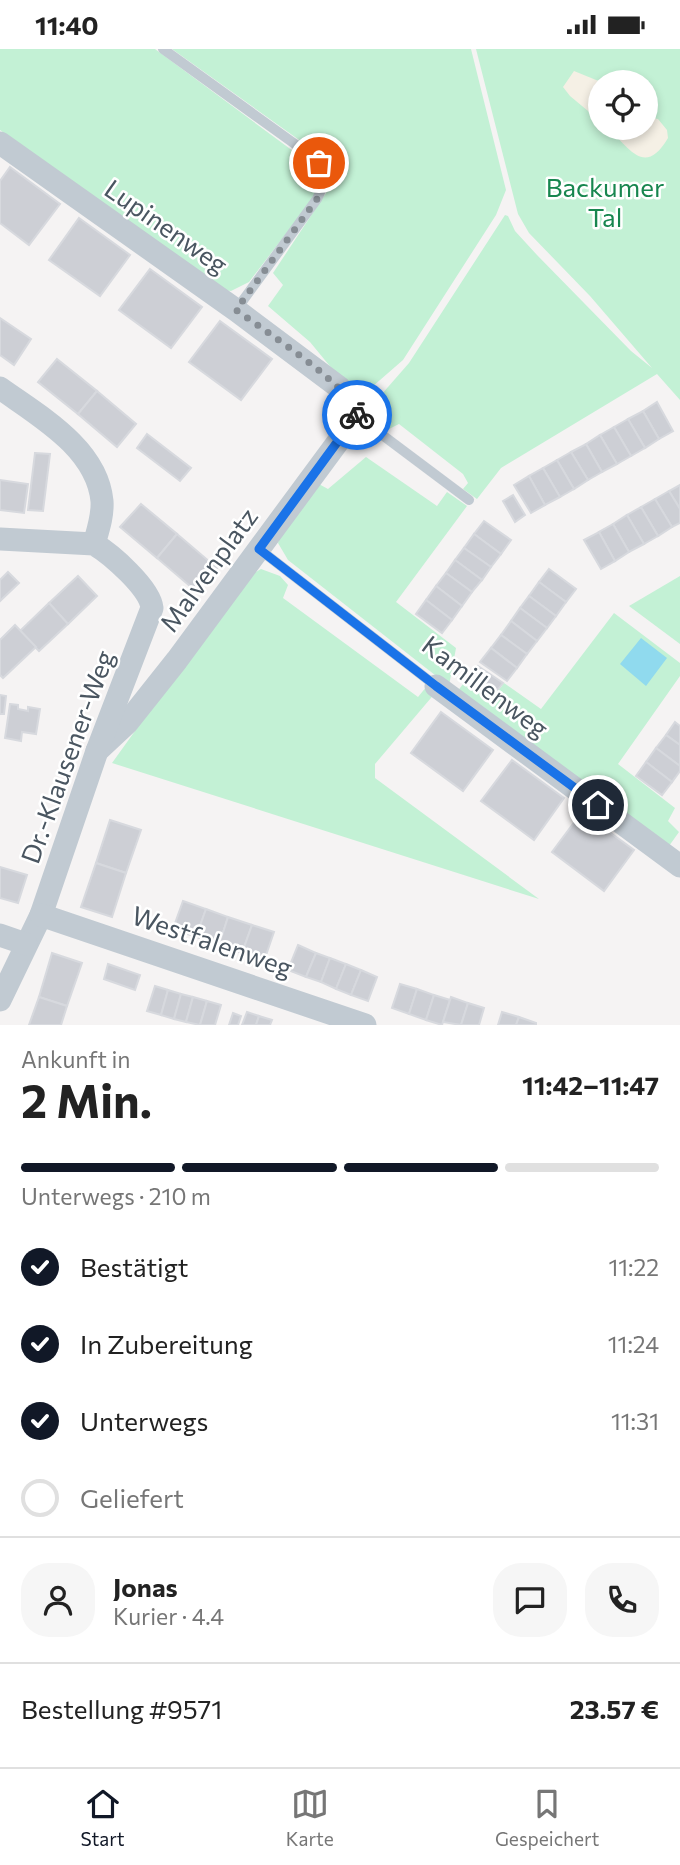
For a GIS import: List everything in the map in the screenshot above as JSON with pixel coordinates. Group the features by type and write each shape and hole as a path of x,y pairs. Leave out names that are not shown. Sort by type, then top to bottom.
{"street":[{"name":"Lupinenweg","path":"0,143 236,310 340,388 356,408 357,416"},
{"path":"0,388 74,446 90,465 102,503 94,544 0,539"},
{"name":"Malvenplatz","path":"97,751 127,723 177,660 357,416"},
{"name":"Dr.-Klausener-Weg","path":"0,1000 41,915 97,751 152,608 150,598 142,588 105,550 94,544"},
{"name":"Kamillenweg","path":"436,686 680,866"},
{"name":"Westfalenweg","path":"41,915 365,1025"},
{"path":"0,936 26,944"}],"lane":[{"path":"163,49 306,152 319,163 322,172 323,183 317,199 236,310"},
{"path":"357,416 469,500"},
{"name":"Kamillenweg","path":"259,549 436,686"}],"green space":[{"path":"0,49 155,49 312,165 318,177 314,197 249,282 231,291 222,290 201,278 0,130"},
{"path":"172,49 471,49 506,190 496,215 403,360 372,387 359,393 338,376 310,342 268,306 283,285 273,273 328,190 324,163 309,147"},
{"name":"Backumer Tal","path":"476,49 680,49 680,400 657,374 501,468 477,499 463,489 468,483 463,474 399,424 389,429 380,423 372,412 374,403 409,363 505,215 515,231 537,255 631,351 652,368 590,296 529,233 518,214"},
{"path":"366,457 437,506 447,492 467,506 396,602 456,648 449,686 288,560 278,543 282,530 317,483 328,489"},
{"path":"261,569 280,576 288,585 283,598 418,697 427,686 436,692 375,764 375,778 539,899 112,763 245,578"},
{"path":"680,576 680,644 629,606"},
{"path":"614,613 680,663 680,676 618,764 675,808 668,821 679,832 669,846 457,692 469,676 495,695 504,683 541,709"}],"sand":[{"path":"574,71 588,77 588,111 570,96 563,87"},
{"path":"658,119 667,130 668,138 660,150 645,158 631,151 620,140 658,140"}],"water":[{"path":"641,638 667,658 646,686 620,664"}],"building":[{"path":"10,167 60,204 29,245 0,223 0,181"},
{"path":"79,218 130,255 100,296 49,260"},
{"path":"150,269 202,307 171,348 119,310"},
{"path":"0,318 31,339 14,365 0,355"},
{"path":"220,321 272,359 241,400 189,362"},
{"path":"57,359 97,391 78,414 38,382"},
{"path":"97,391 136,424 117,447 78,414"},
{"path":"657,402 673,431 659,439 643,411"},
{"path":"643,411 659,439 645,448 628,419"},
{"path":"628,419 645,448 631,456 614,427"},
{"path":"614,427 631,456 617,464 600,435"},
{"path":"147,434 191,468 180,481 137,448"},
{"path":"600,435 617,464 602,472 586,444"},
{"path":"586,444 602,472 588,480 571,452"},
{"path":"571,452 588,480 574,489 557,460"},
{"path":"35,453 50,454 43,511 28,510"},
{"path":"557,460 574,489 560,497 543,468"},
{"path":"543,468 560,497 545,505 529,476"},
{"path":"529,476 545,505 531,513 514,485"},
{"path":"0,480 28,484 24,513 0,510"},
{"path":"680,485 680,509 669,491"},
{"path":"669,491 680,509 680,523 672,527 655,499"},
{"path":"513,495 525,515 515,522 503,501"},
{"path":"655,499 672,527 658,536 641,507"},
{"path":"141,504 177,534 157,558 120,527"},
{"path":"641,507 658,536 644,544 627,515"},
{"path":"627,515 644,544 629,552 613,524"},
{"path":"484,521 511,540 501,554 474,534"},
{"path":"613,524 629,552 615,561 599,532"},
{"path":"599,532 615,561 601,569 584,540"},
{"path":"177,534 217,568 197,592 157,558"},
{"path":"474,534 501,554 491,567 464,548"},
{"path":"464,548 491,567 482,580 455,560"},
{"path":"455,560 482,580 472,592 446,573"},
{"path":"549,569 576,589 566,602 539,582"},
{"path":"8,572 19,583 0,601 0,580"},
{"path":"446,573 472,592 462,606 436,586"},
{"path":"78,576 97,596 68,624 49,603"},
{"path":"539,582 566,602 556,616 529,596"},
{"path":"436,586 462,606 452,620 426,600"},
{"path":"529,596 556,616 547,628 520,608"},
{"path":"426,600 452,620 442,633 416,614"},
{"path":"49,603 68,624 39,651 20,631"},
{"path":"520,608 547,628 537,641 511,621"},
{"path":"511,621 537,641 527,654 501,635"},
{"path":"15,625 36,647 3,678 0,675 0,640"},
{"path":"501,635 527,654 517,668 491,648"},
{"path":"491,648 517,668 507,681 480,662"},
{"path":"478,666 503,683 495,693 471,676"},
{"path":"0,695 6,696 4,714 0,714"},
{"path":"10,704 28,711 28,707 40,709 36,734 22,732 21,741 5,738"},
{"path":"441,712 493,750 463,791 411,753"},
{"path":"675,722 680,726 680,745 666,735"},
{"path":"666,735 680,745 680,766 656,748"},
{"path":"656,748 680,766 680,771 672,782 646,762"},
{"path":"512,760 564,798 534,840 481,801"},
{"path":"646,762 672,782 662,795 636,776"},
{"path":"582,812 634,850 604,891 552,852"},
{"path":"110,820 141,830 126,873 96,863"},
{"path":"96,863 126,873 112,917 81,907"},
{"path":"0,867 27,875 18,903 0,898"},
{"path":"183,901 206,909 196,937 173,929"},
{"path":"206,909 228,917 219,945 196,937"},
{"path":"228,917 252,925 242,953 219,945"},
{"path":"252,925 274,932 264,961 242,953"},
{"path":"298,945 316,953 306,977 288,970"},
{"path":"52,953 82,963 67,1006 39,997"},
{"path":"316,953 330,958 321,982 306,977"},
{"path":"330,958 346,964 336,989 321,982"},
{"path":"108,964 140,975 135,990 104,979"},
{"path":"346,964 361,970 351,995 336,989"},
{"path":"361,970 377,977 368,1001 351,995"},
{"path":"400,984 417,989 409,1014 392,1008"},
{"path":"155,986 168,990 161,1015 147,1011"},
{"path":"417,989 434,995 426,1020 409,1014"},
{"path":"168,990 181,994 174,1019 161,1015"},
{"path":"181,994 193,997 186,1022 174,1019"},
{"path":"434,995 450,1000 442,1025 426,1020"},
{"path":"39,997 67,1006 61,1025 29,1025"},
{"path":"193,997 207,1001 200,1025 186,1022"},
{"path":"451,997 468,1003 461,1025 443,1022"},
{"path":"207,1001 221,1005 215,1025 200,1025"},
{"path":"468,1003 484,1008 479,1025 461,1025"},
{"path":"247,1012 259,1016 256,1025 242,1025"},
{"path":"502,1012 519,1017 516,1025 498,1025"},
{"path":"233,1013 241,1016 238,1025 229,1025"},
{"path":"259,1016 272,1020 270,1025 256,1025"},
{"path":"519,1017 536,1023 536,1025 516,1025"}],"way so far":[{"path":"319,163 323,183 317,199 236,310 340,388 352,401 357,415"}],"route":[{"path":"357,415 259,549 436,686 598,805"}]}
